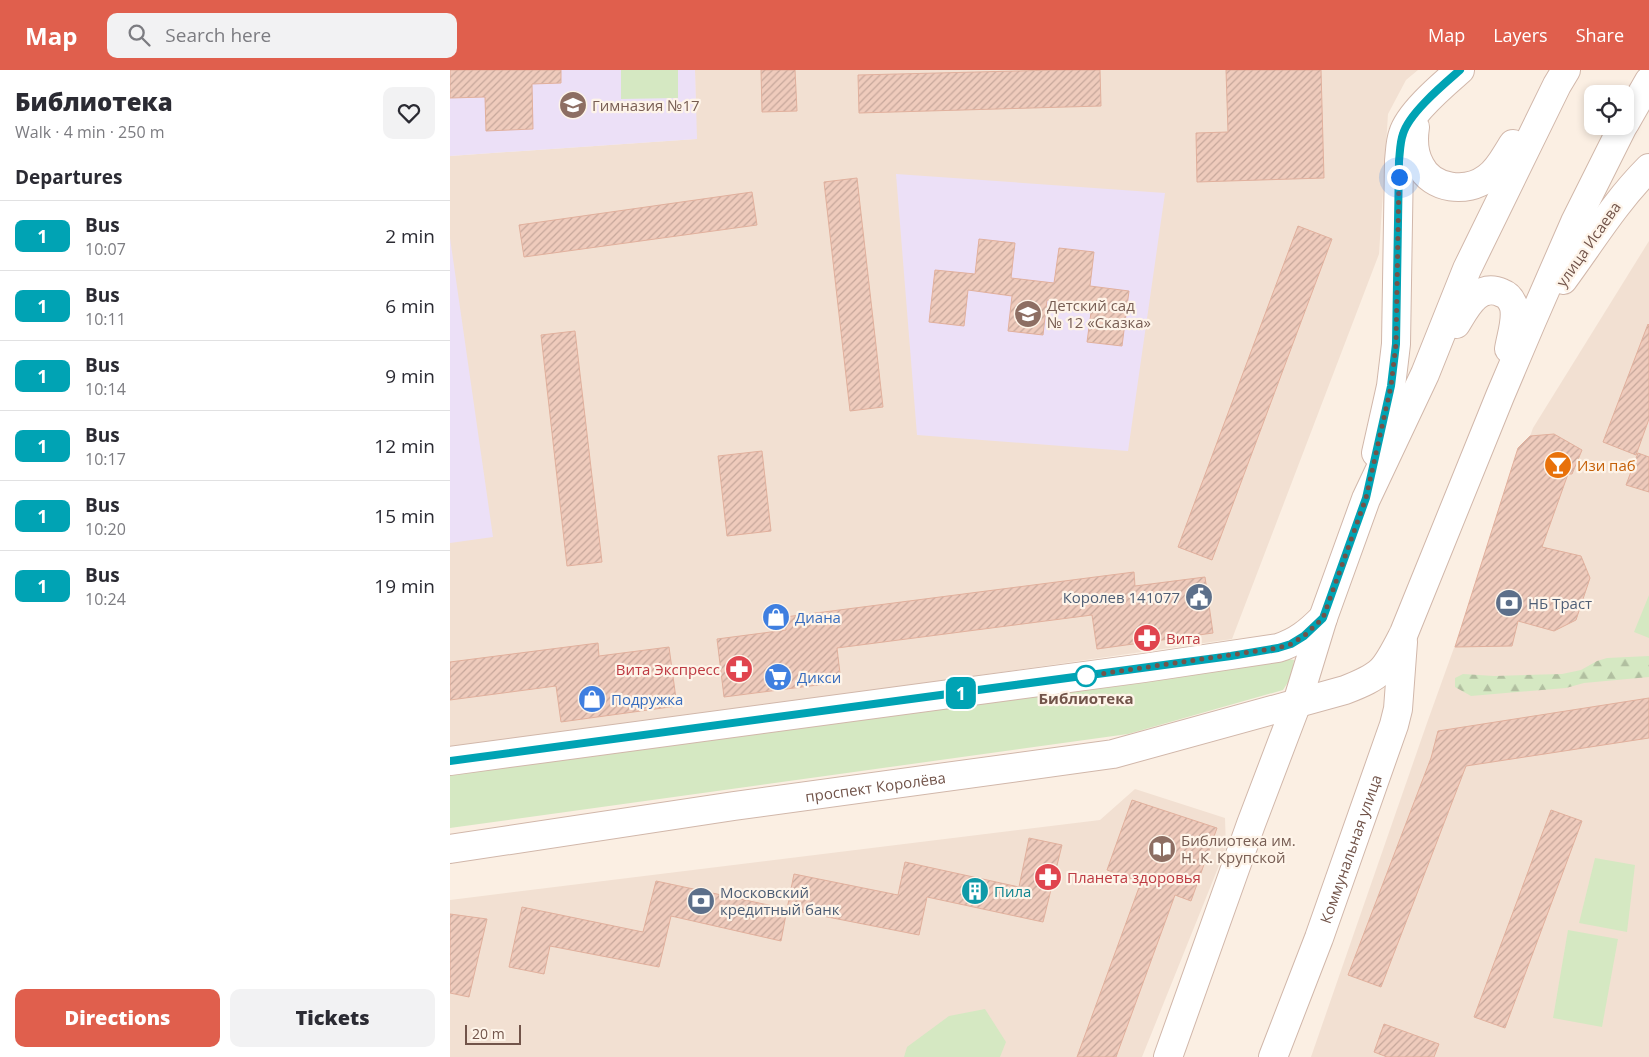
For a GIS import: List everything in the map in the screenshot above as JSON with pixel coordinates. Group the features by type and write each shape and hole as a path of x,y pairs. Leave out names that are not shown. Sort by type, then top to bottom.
{"main road":[{"path":"1366,498 1391,386 1396,344 1401,145 1403,134 1408,123 1428,99 1460,70"},
{"path":"1420,109 1414,141 1415,154 1420,167 1438,183 1453,187 1477,185 1495,172 1527,121 1561,78"},
{"path":"1168,1057 1251,824 1297,703 1323,618 1366,498 1426,374 1467,270 1561,78"},
{"path":"1634,107 1649,81"},
{"path":"1404,633 1531,324 1576,222 1619,135"},
{"name":"улица Исаева","path":"1531,324 1581,256 1613,208 1649,168"},
{"path":"1426,374 1471,300 1478,294 1494,290 1510,298 1514,306 1515,317 1500,396"},
{"path":"450,761 1144,668 1278,648 1291,644 1304,636 1323,618"},
{"name":"проспект Королёва","path":"450,849 734,806 1113,754 1344,690 1376,677 1388,665 1404,633"},
{"name":"Коммунальная улица","path":"1273,1057 1316,946 1394,725 1398,709 1404,633"}],"shaded area":[{"name":"Гимназия №17","path":"450,70 695,70 697,139 450,156"},
{"path":"695,70 1418,70 1406,80 1388,114 1379,254 1232,639 715,713 450,747 450,156 696,139"},
{"name":"Детский сад № 12 «Сказка»","path":"896,174 1165,193 1128,451 917,435"},
{"path":"450,238 493,537 450,543"},
{"path":"1649,241 1649,1057 1311,1057 1427,723 1533,428"},
{"path":"1135,789 1225,818 1226,848 1142,1057 450,1057 450,900 1100,820"}],"green space":[{"path":"621,70 678,70 678,98 621,99"},
{"path":"1649,595 1649,638 1634,632"},
{"path":"1649,656 1649,677 1584,683 1566,688 1471,696 1455,687 1455,678 1463,674 1494,676 1562,674 1581,670 1607,658"},
{"path":"1278,657 1294,660 1292,676 1283,690 1128,734 450,828 450,769"},
{"path":"1595,858 1635,865 1627,932 1579,923"},
{"path":"1568,930 1618,939 1602,1027 1553,1018"},
{"path":"985,1009 1006,1042 1000,1057 904,1057 907,1047 949,1016"}],"building":[{"path":"450,70 561,70 561,83 532,84 533,129 486,131 485,97 450,98"},
{"path":"761,70 795,70 797,111 762,112"},
{"path":"1100,70 1101,106 859,113 858,75"},
{"path":"1226,70 1321,70 1324,178 1197,182 1196,133 1228,132"},
{"path":"857,178 883,407 850,411 824,182"},
{"path":"752,192 757,225 524,257 519,225"},
{"path":"1298,226 1332,239 1212,560 1178,547"},
{"path":"979,239 1015,243 1011,278 1054,283 1059,248 1094,252 1090,286 1129,291 1122,346 1087,342 1092,305 1047,300 1043,335 1008,331 1012,296 968,290 964,326 929,322 935,270 975,274"},
{"path":"1648,324 1649,419 1636,455 1603,442"},
{"path":"575,331 602,562 567,566 541,335"},
{"path":"1554,434 1582,450 1572,474 1568,474 1542,547 1581,556 1590,578 1576,620 1554,631 1518,621 1512,646 1455,647 1518,448 1530,436"},
{"path":"762,451 771,531 727,536 718,456"},
{"path":"1638,453 1649,457 1649,492 1626,485"},
{"path":"1134,572 1135,586 1205,577 1213,633 1097,649 1092,615 837,648 841,682 724,697 717,639 786,630 785,617"},
{"path":"598,643 599,656 669,647 677,706 561,722 556,686 450,700 450,662"},
{"path":"1649,698 1649,738 1466,766 1381,987 1348,975 1431,758 1438,731"},
{"path":"1132,800 1217,828 1191,901 1175,895 1116,1057 1077,1057 1141,882 1107,870"},
{"path":"1551,810 1582,821 1505,1028 1474,1017"},
{"name":"Пила","path":"1029,838 1062,845 1043,922 927,897 919,935 787,909 794,874 898,895 905,862 1019,887"},
{"path":"656,881 787,909 781,941 671,916 659,967 550,946 544,974 509,967 522,907 643,932"},
{"path":"450,914 487,919 469,997 450,993"},
{"path":"1384,1024 1439,1044 1434,1057 1387,1057 1374,1052"}],"bus line":[{"name":"1","path":"450,761 1231,656 1278,648 1291,644 1304,636 1323,618 1366,498 1391,386 1396,344 1399,161 1403,134 1412,117 1428,99 1460,70"}],"place":[{"name":"Гимназия №17","path":"573,105"},
{"name":"Детский сад № 12 «Сказка»","path":"1028,314"},
{"name":"Изи паб","path":"1558,465"},
{"name":"Королев 141077","path":"1199,597"},
{"name":"НБ Траст","path":"1509,603"},
{"name":"Диана","path":"776,617"},
{"name":"Вита","path":"1147,638"},
{"name":"Вита Экспресс","path":"739,669"},
{"name":"Библиотека","path":"1086,676"},
{"name":"Дикси","path":"778,677"},
{"name":"Подружка","path":"592,699"},
{"name":"Библиотека им. Н. К. Крупской","path":"1162,849"},
{"name":"Планета здоровья","path":"1048,877"},
{"name":"Пила","path":"975,891"},
{"name":"Московский кредитный банк","path":"701,901"}],"route":[{"path":"1086,676 1278,648 1291,644 1304,636 1323,618 1366,498 1391,386 1396,344 1399,177"}]}
